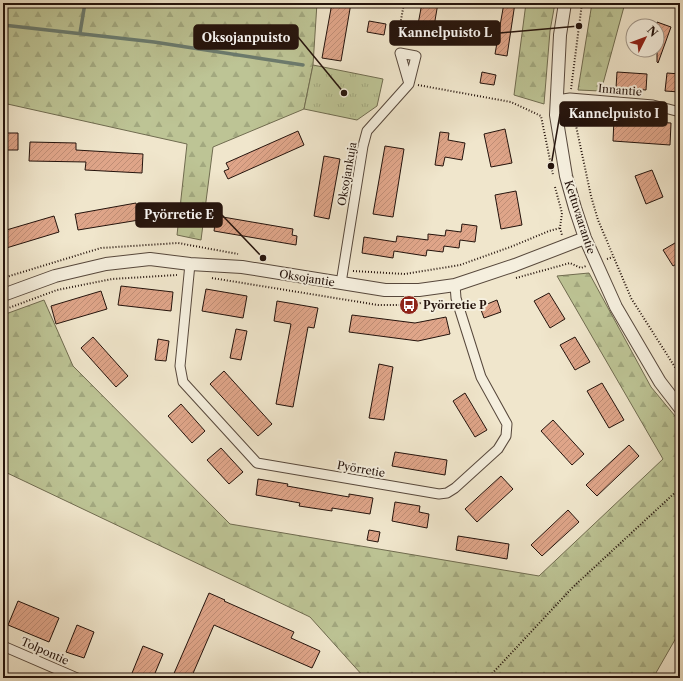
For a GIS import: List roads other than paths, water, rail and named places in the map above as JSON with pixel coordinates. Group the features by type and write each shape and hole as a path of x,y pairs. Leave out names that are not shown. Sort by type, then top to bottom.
{"street":[{"name":"Kettuvaarantie","path":"565,3 560,35 556,115 566,176 585,238 616,307 660,382 680,408"},
{"name":"Oksojankuja","path":"340,283 363,146 367,131 409,84 416,56 400,54 409,84"},
{"name":"Innantie","path":"556,100 570,98 653,105 680,112"},
{"name":"Oksojantie","path":"3,295 55,276 106,264 150,259 242,268 385,290 419,290 455,285 515,265 585,238"},
{"name":"Pyörretie","path":"190,264 180,366 183,382 257,464 439,494 447,493 454,488 498,448 506,436 507,424 481,377 456,298 455,285"},
{"name":"Tolpontie","path":"3,646 77,678"}],"waterway":[{"path":"80,33 85,3"},
{"path":"3,25 154,42 303,65"}],"place":[{"name":"Kannelpuisto L","path":"579,26"},
{"name":"Oksojanpuisto","path":"344,93"},
{"name":"Kannelpuisto I","path":"551,166"},
{"name":"Pyörretie E","path":"263,258"},
{"name":"Pyörretie P","path":"409,305"}]}
